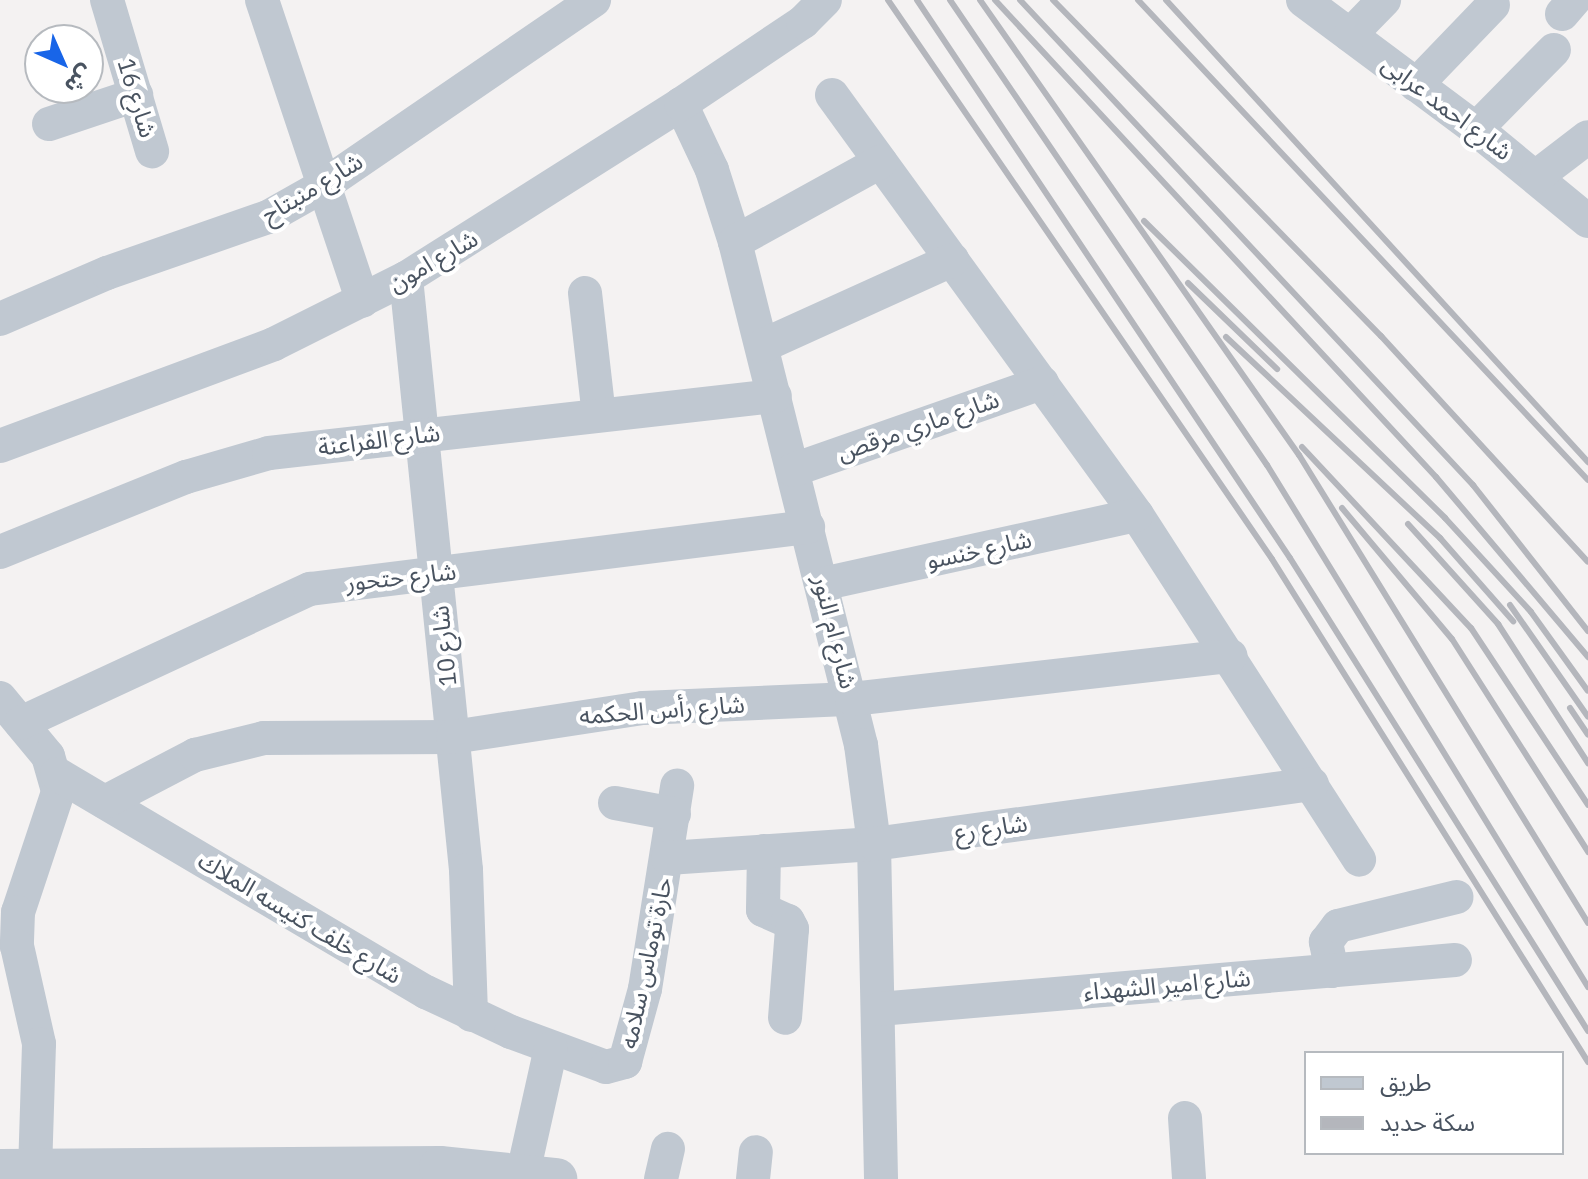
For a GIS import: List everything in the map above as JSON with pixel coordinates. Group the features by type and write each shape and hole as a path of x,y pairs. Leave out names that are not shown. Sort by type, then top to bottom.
{"street":[{"name":"شارع 16","path":"107,0 152,151"},
{"name":"شارع منبتاح","path":"0,319 107,273 268,217 321,187 594,0"},
{"name":"شارع امون","path":"0,446 193,377 363,301 406,278 681,104 803,22 825,0"},
{"name":"شارع احمد عرابى","path":"1303,0 1537,176 1588,221"},
{"path":"1350,35 1384,0"},
{"path":"265,1 321,187 363,301"},
{"path":"1416,85 1493,5"},
{"path":"1476,129 1554,50"},
{"path":"49,124 136,95"},
{"path":"832,95 1137,515 1231,656 1359,860"},
{"name":"شارع ام النور","path":"681,104 712,170 735,242 852,699 874,844 881,1179"},
{"path":"1537,176 1588,137"},
{"path":"735,242 880,162"},
{"path":"762,346 952,260"},
{"name":"شارع 10","path":"406,278 466,870 471,1015"},
{"path":"585,293 599,415"},
{"name":"شارع ماري مرقص","path":"793,470 1042,383"},
{"name":"شارع الفراعنة","path":"0,552 227,462 424,435 775,396"},
{"name":"شارع خنسو","path":"822,584 1137,515"},
{"name":"شارع حتحور","path":"10,711 275,601 347,582 437,574 808,527"},
{"name":"شارع رأس الحكمه","path":"105,802 195,755 264,738 453,737 643,708 852,699 1231,656"},
{"path":"10,711 57,774 54,810 18,912 17,946 39,1044 18,1170 540,1176 551,1048"},
{"name":"شارع خلف كنيسه الملاك","path":"57,774 471,1015 551,1048"},
{"name":"شارع رع","path":"668,858 874,844 1312,784"},
{"name":"حارة توماس سلامه","path":"551,1048 606,1067 625,1062 648,976 675,800 615,803"},
{"path":"764,851 763,910 788,921 792,929 785,1018"},
{"path":"1332,971 1326,942 1338,926 1457,897"},
{"name":"شارع امير الشهداء","path":"879,1009 1455,960"},
{"path":"1185,1118 1189,1179"}],"railway":[{"path":"888,0 1272,559 1588,1062"},
{"path":"917,0 1290,558 1588,1031"},
{"path":"950,0 1267,465 1588,987"},
{"path":"980,0 1299,455 1588,923"},
{"path":"995,0 1436,477 1588,657"},
{"path":"1020,0 1473,485 1588,631"},
{"path":"1053,0 1381,336 1588,562"},
{"path":"1138,0 1588,480"},
{"path":"1166,0 1588,462"},
{"path":"1144,221 1445,518 1531,612 1588,691"},
{"path":"1188,283 1277,369"},
{"path":"1226,337 1440,538 1513,621"},
{"path":"1302,447 1471,628 1588,805"},
{"path":"1342,508 1452,639 1588,852"},
{"path":"1408,524 1498,624 1588,763"},
{"path":"1510,605 1588,717"},
{"path":"1570,708 1588,735"}]}
